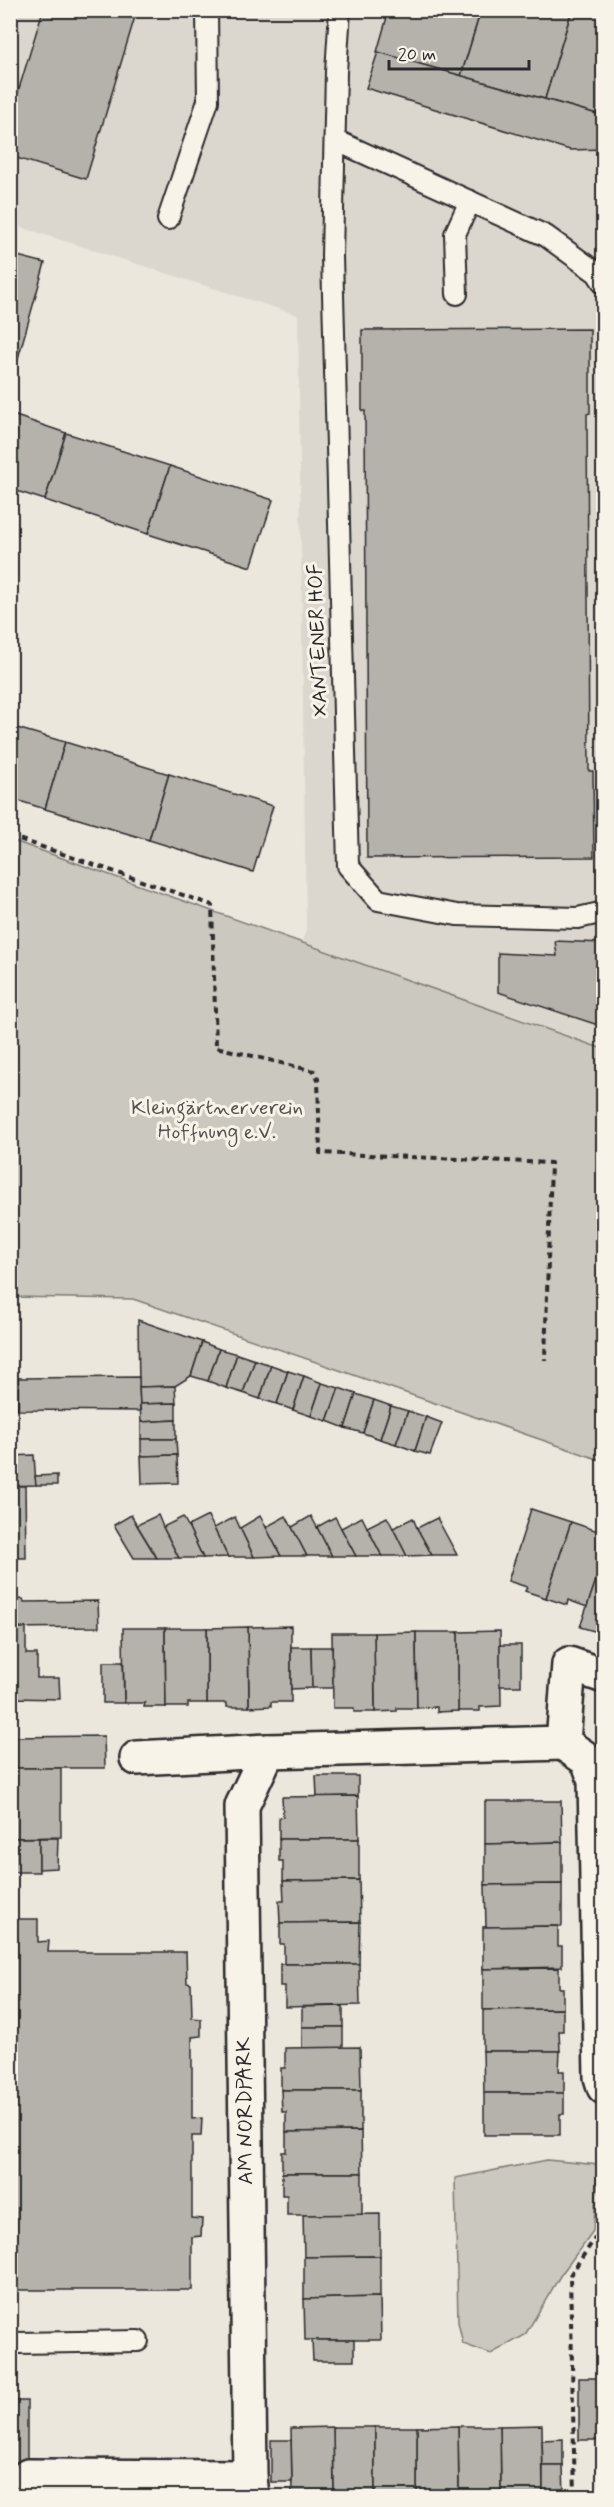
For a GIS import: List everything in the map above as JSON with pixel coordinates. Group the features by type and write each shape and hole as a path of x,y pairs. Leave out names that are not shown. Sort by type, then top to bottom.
{"street":[{"path":"563,1743 569,1665 603,1676"},
{"path":"137,1758 268,1751 563,1743 588,1760 595,1780 603,2086"},
{"name":"AM NORDPARK","path":"28,2476 251,2487 242,1806 268,1751"}],"lane":[{"path":"168,219 208,101 207,10"},
{"name":"XANTENER HOF","path":"340,10 336,72 332,256 348,866 378,900 457,915 578,918 603,912"},
{"path":"335,140 546,236 597,273 603,284"},
{"path":"457,294 455,234 470,201"},
{"path":"17,2343 138,2341"}],"path":[{"path":"10,836 212,905 216,1047 314,1071 318,1079 320,1154 551,1163 545,1360"},
{"path":"575,2496 570,2275 603,2225"}],"shaded area":[{"path":"10,11 603,11 603,1049 301,943 306,930 298,315 11,226"}],"green space":[{"name":"Kleingärtnerverein Hoffnung e.V.","path":"11,840 603,1049 603,1461 133,1299 11,1297"},
{"path":"547,2160 599,2165 593,2231 560,2276 525,2335 491,2354 463,2344 458,2322 455,2178"}],"building":[{"path":"43,10 137,10 86,179 10,156 10,118"},
{"path":"389,10 481,10 461,76 377,52"},
{"path":"481,10 572,10 545,99 461,76"},
{"path":"572,10 590,10 604,15 604,116 545,99"},
{"path":"378,52 604,116 604,149 570,150 366,88"},
{"path":"10,254 45,263 15,369 10,367"},
{"path":"590,329 590,413 587,414 589,771 593,771 594,857 367,858 365,411 362,411 362,330"},
{"path":"10,414 66,433 45,500 10,489"},
{"path":"66,433 170,466 148,534 45,500"},
{"path":"170,466 273,500 251,567 148,534"},
{"path":"10,726 65,742 45,809 10,798"},
{"path":"65,742 169,774 149,840 45,809"},
{"path":"169,774 273,806 253,872 149,840"},
{"path":"555,941 604,943 604,1027 498,992 498,953 557,956"},
{"path":"138,1320 202,1342 191,1376 175,1386 139,1387"},
{"path":"202,1342 219,1349 208,1381 191,1376"},
{"path":"219,1349 237,1354 226,1388 208,1381"},
{"path":"237,1354 255,1360 243,1393 226,1388"},
{"path":"255,1360 271,1365 260,1399 243,1393"},
{"path":"271,1365 288,1371 277,1404 260,1399"},
{"path":"288,1371 304,1376 293,1410 277,1404"},
{"path":"304,1376 322,1383 311,1416 293,1410"},
{"path":"139,1377 140,1411 18,1410 18,1378"},
{"path":"10,1378 18,1378 18,1410 10,1410"},
{"path":"322,1383 339,1388 327,1421 311,1416"},
{"path":"175,1386 176,1403 140,1404 139,1387"},
{"path":"339,1388 356,1394 345,1428 327,1421"},
{"path":"356,1394 374,1400 363,1433 345,1428"},
{"path":"374,1400 391,1406 380,1439 363,1433"},
{"path":"176,1403 176,1420 141,1422 140,1404"},
{"path":"391,1406 408,1411 396,1444 380,1439"},
{"path":"408,1411 426,1417 415,1451 396,1444"},
{"path":"426,1417 442,1423 430,1455 415,1451"},
{"path":"176,1420 176,1439 141,1439 141,1422"},
{"path":"141,1439 176,1439 177,1455 141,1456"},
{"path":"34,1455 36,1485 10,1486 10,1456"},
{"path":"177,1455 178,1483 142,1484 141,1456"},
{"path":"57,1475 57,1485 36,1485 35,1476"},
{"path":"10,1486 25,1486 26,1558 10,1558"},
{"path":"531,1509 571,1522 546,1598 525,1591 527,1587 508,1581"},
{"path":"131,1515 157,1558 134,1558 114,1525"},
{"path":"158,1515 179,1558 157,1558 137,1525"},
{"path":"208,1516 228,1557 203,1558 188,1526"},
{"path":"260,1516 281,1556 254,1557 240,1528"},
{"path":"286,1516 307,1556 281,1556 266,1527"},
{"path":"311,1516 332,1556 307,1556 292,1527"},
{"path":"183,1517 203,1558 179,1558 163,1527"},
{"path":"235,1517 254,1557 228,1557 214,1528"},
{"path":"335,1517 356,1556 332,1556 317,1527"},
{"path":"362,1517 382,1556 356,1556 341,1528"},
{"path":"387,1517 407,1556 382,1556 367,1527"},
{"path":"413,1518 432,1555 407,1556 393,1528"},
{"path":"437,1518 457,1555 432,1555 417,1528"},
{"path":"571,1522 604,1533 604,1557 587,1607 568,1600 567,1605 546,1598"},
{"path":"604,1557 604,1630 601,1633 580,1627"},
{"path":"23,1599 24,1602 98,1601 99,1627 10,1628 10,1600"},
{"path":"291,1626 291,1702 271,1702 271,1706 249,1707 248,1627"},
{"path":"248,1627 249,1707 227,1707 227,1703 207,1703 207,1628"},
{"path":"10,1628 26,1628 26,1654 37,1654 37,1678 59,1678 60,1699 10,1698"},
{"path":"123,1628 165,1628 166,1707 144,1707 145,1703 124,1703"},
{"path":"165,1628 207,1628 207,1703 188,1703 188,1707 166,1707"},
{"path":"500,1631 501,1706 480,1707 480,1711 458,1711 458,1632"},
{"path":"416,1632 417,1708 397,1708 397,1711 375,1712 374,1633"},
{"path":"416,1632 458,1632 458,1711 437,1712 437,1707 417,1708"},
{"path":"332,1633 374,1633 375,1712 354,1712 354,1708 333,1708"},
{"path":"500,1645 521,1645 521,1686 500,1686"},
{"path":"291,1647 311,1647 312,1688 291,1689"},
{"path":"311,1647 332,1647 333,1688 312,1688"},
{"path":"103,1662 123,1662 124,1703 103,1703"},
{"path":"104,1736 105,1768 10,1768 10,1737"},
{"path":"10,1768 61,1768 61,1837 10,1838"},
{"path":"316,1776 358,1776 358,1796 317,1797"},
{"path":"358,1796 359,1839 279,1839 279,1818 283,1817 282,1797"},
{"path":"485,1801 561,1801 562,1842 485,1844"},
{"path":"10,1838 39,1838 39,1872 10,1872"},
{"path":"39,1838 58,1838 57,1868 39,1869"},
{"path":"279,1839 359,1839 359,1880 283,1881 283,1861 279,1861"},
{"path":"562,1842 562,1884 485,1885 485,1844"},
{"path":"359,1880 360,1922 280,1923 279,1901 284,1901 283,1881"},
{"path":"562,1884 562,1926 486,1927 485,1885"},
{"path":"10,1919 38,1919 38,1942 49,1941 48,1952 186,1952 187,1983 191,1984 192,2018 201,2019 201,2036 192,2037 192,2119 202,2118 201,2136 192,2136 192,2218 202,2219 201,2236 192,2237 192,2290 10,2290"},
{"path":"360,1922 359,1964 284,1964 284,1944 280,1944 280,1923"},
{"path":"558,1926 558,1946 562,1946 562,1967 483,1969 483,1927"},
{"path":"280,1964 359,1964 360,2005 285,2007 285,1986 280,1986"},
{"path":"559,1968 559,1988 563,1988 563,2009 483,2010 483,1969"},
{"path":"343,2006 343,2027 302,2027 302,2007"},
{"path":"563,2009 563,2031 559,2031 560,2051 483,2051 483,2010"},
{"path":"302,2027 343,2027 343,2048 302,2048"},
{"path":"360,2047 361,2090 281,2090 281,2068 285,2068 285,2048"},
{"path":"483,2051 560,2051 559,2071 564,2071 564,2093 484,2093"},
{"path":"281,2090 361,2090 361,2131 286,2132 286,2112 282,2112"},
{"path":"484,2093 564,2093 564,2114 560,2114 560,2135 484,2135"},
{"path":"361,2131 362,2173 282,2173 282,2152 286,2152 286,2132"},
{"path":"282,2173 362,2173 362,2215 287,2215 287,2195 282,2195"},
{"path":"380,2214 380,2256 304,2257 303,2215"},
{"path":"380,2256 380,2297 304,2299 304,2257"},
{"path":"380,2297 381,2340 305,2340 304,2299"},
{"path":"312,2340 354,2340 354,2361 313,2361"},
{"path":"599,2344 604,2344 604,2420 600,2419"},
{"path":"579,2378 599,2378 599,2440 579,2440"},
{"path":"10,2401 27,2401 27,2496 10,2496"},
{"path":"542,2425 543,2496 501,2496 500,2426"},
{"path":"458,2426 500,2426 501,2496 459,2496"},
{"path":"458,2426 459,2496 417,2496 417,2427"},
{"path":"333,2427 375,2427 375,2496 334,2496"},
{"path":"333,2427 334,2496 292,2496 291,2428"},
{"path":"375,2427 417,2427 417,2496 375,2496"},
{"path":"563,2439 563,2466 543,2466 542,2440"},
{"path":"271,2440 291,2440 292,2482 271,2482"},
{"path":"543,2466 563,2466 564,2496 543,2496"}]}
